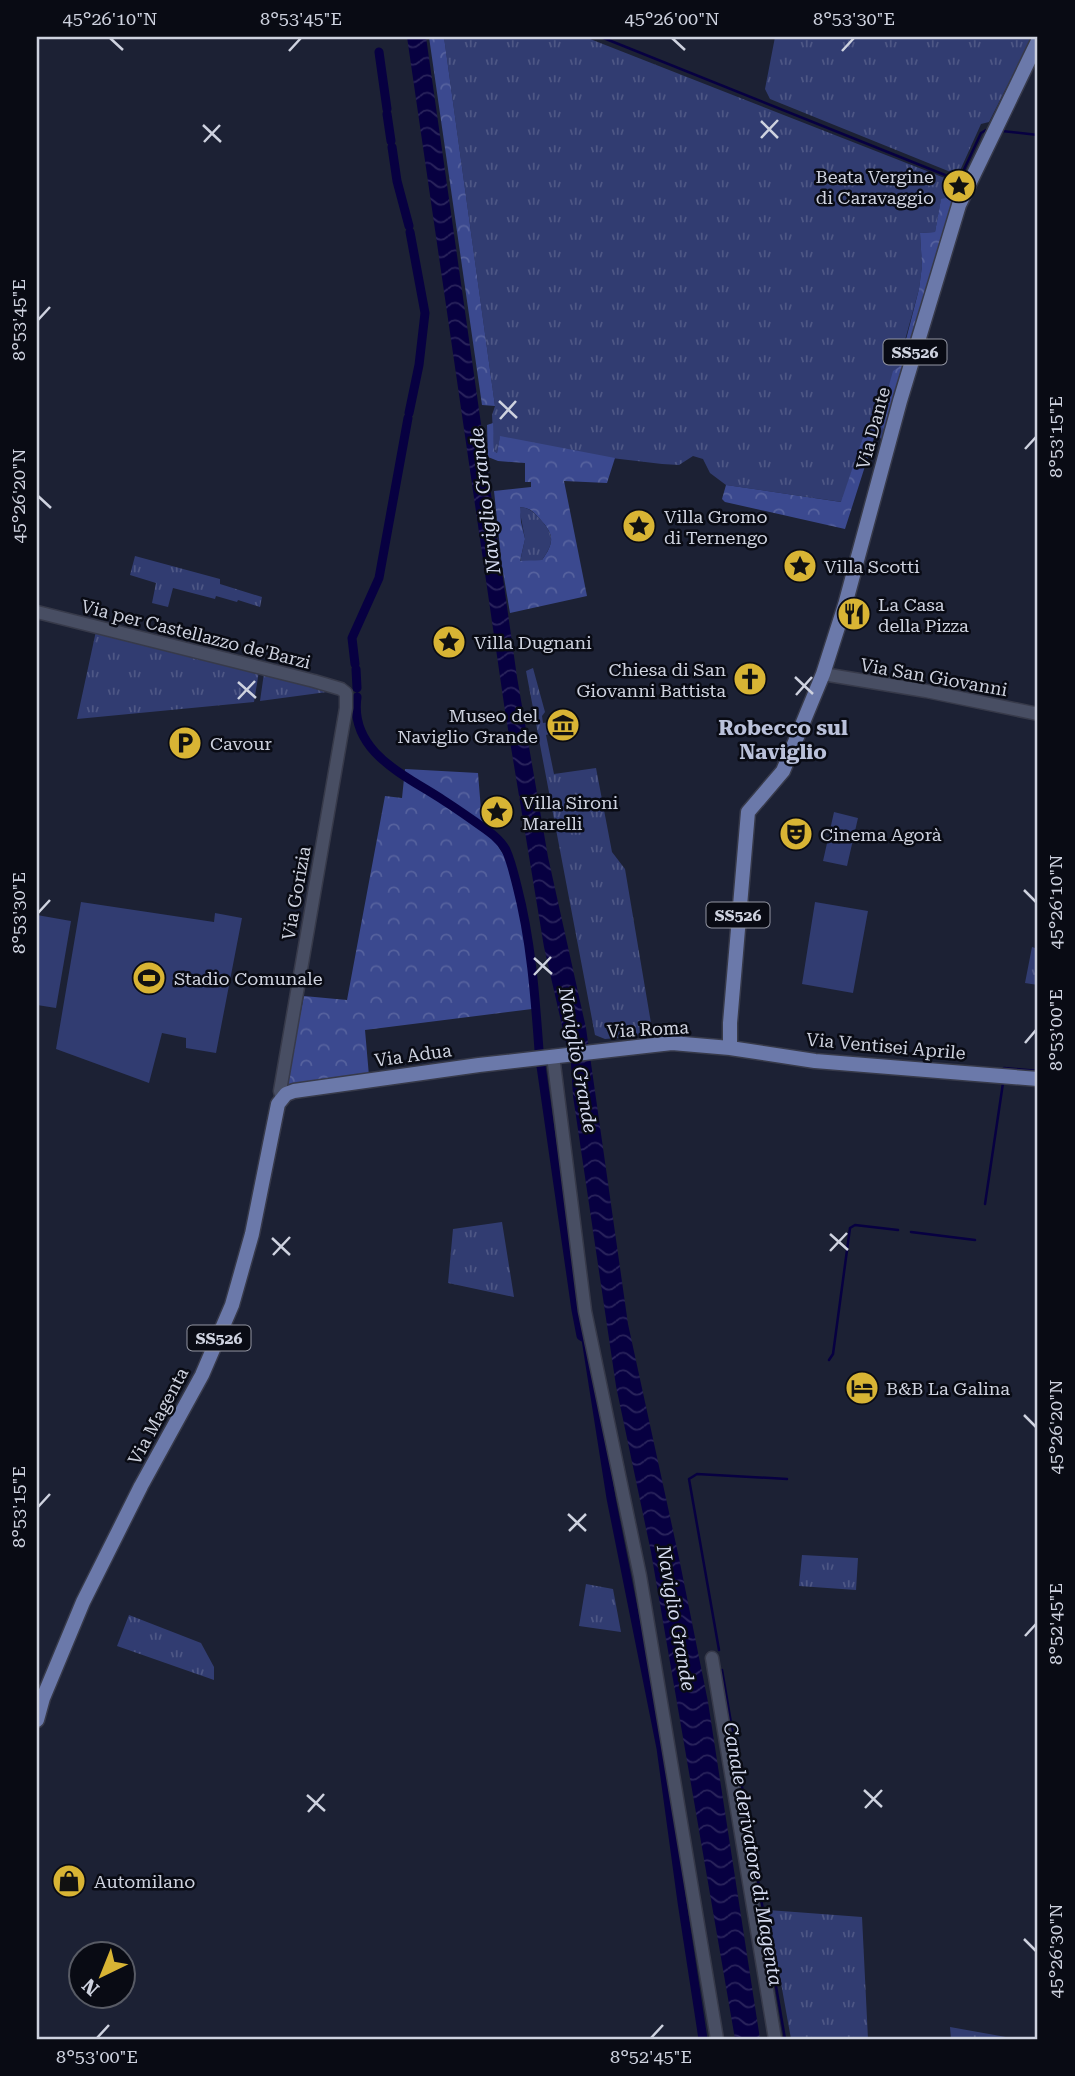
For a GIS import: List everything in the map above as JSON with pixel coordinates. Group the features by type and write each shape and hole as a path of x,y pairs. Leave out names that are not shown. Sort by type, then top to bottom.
{"main road":[{"name":"Via Dante","path":"823,674 959,205 1038,41"},
{"name":"SS526","path":"730,1023 746,820 750,807 778,780 783,771 823,674"},
{"name":"Via Roma","path":"701,1046 720,1038 730,1023"},
{"path":"730,1023 730,1048"},
{"name":"Via Roma","path":"558,1056 672,1043 730,1048"},
{"name":"Via Ventisei Aprile","path":"730,1048 815,1061 1038,1079"},
{"name":"Via Adua","path":"282,1099 293,1091 558,1056"},
{"name":"Via Magenta","path":"37,1720 59,1660 104,1558 202,1375 217,1341 246,1259 274,1119 282,1099"}],"street":[{"name":"Via per Castellazzo de'Barzi","path":"37,612 314,681 339,688 346,693"},
{"name":"Via San Giovanni","path":"823,674 926,691 1038,714"},
{"name":"Via Gorizia","path":"282,1099 279,1091 346,708 346,693"},
{"path":"558,1056 585,1311 640,1576 717,2039"},
{"path":"712,1658 775,2039"}],"green space":[{"path":"429,37 444,37 495,406 482,405"},
{"path":"444,37 585,37 960,184 955,196 941,200 935,232 920,233 922,266 919,289 902,351 886,441 865,431 842,502 726,485 710,473 703,459 693,456 679,465 662,464 603,457 500,437 497,453 494,451 492,415 495,406"},
{"path":"775,37 1032,37 989,122 981,124 958,175 770,99 765,89"},
{"path":"955,196 887,432 882,427 883,407 893,371 899,367 919,289 922,266 920,233 935,232 941,199"},
{"path":"493,423 494,451 497,453 500,436 615,458 607,483 564,481 587,596 510,613 494,491 531,487 531,482 525,482 525,463 498,461 488,457 487,425","holes":["520,507 535,514 550,534 551,543 542,560 520,561 525,539"]},
{"path":"865,431 874,438 845,529 725,502 722,499 726,485 841,502"},
{"path":"519,507 532,512 550,534 551,543 542,560 520,562 525,539"},
{"path":"135,556 220,579 220,584 262,597 260,607 238,600 237,602 216,596 215,599 173,588 168,607 152,603 156,583 130,575"},
{"path":"96,631 259,671 254,702 77,719"},
{"path":"533,668 545,712 542,716 543,723 550,722 553,733 546,735 554,774 596,768 612,852 625,869 653,1035 605,1039 595,1035 526,671"},
{"path":"264,673 322,688 327,692 260,701"},
{"path":"405,769 478,773 481,810 487,829 516,874 529,953 532,1009 365,1030 369,1076 285,1088 304,996 347,1000 385,796 402,798"},
{"path":"834,812 858,818 847,866 823,861"},
{"name":"Stadio Comunale","path":"81,902 214,922 215,913 242,918 216,1053 186,1048 186,1038 162,1033 149,1083 56,1049"},
{"path":"815,902 868,911 853,993 802,984"},
{"path":"37,915 71,921 56,1008 37,1005"},
{"path":"1032,947 1038,949 1038,985 1025,983"},
{"path":"502,1222 514,1297 448,1283 453,1229"},
{"path":"802,1555 858,1558 856,1590 799,1586"},
{"path":"586,1584 613,1589 621,1632 579,1626"},
{"path":"129,1615 201,1643 214,1667 214,1680 117,1646"},
{"path":"768,1910 862,1917 868,2039 791,2039"},
{"path":"950,2027 1017,2039 951,2039"}],"water":[{"name":"Naviglio Grande","path":"407,37 426,37 517,677 548,857 586,1028 628,1324 708,1702 760,2039 735,2039 651,1552 616,1386 573,1096 570,1049 566,1043 544,947 505,711"}],"waterway":[{"path":"601,37 955,179 960,178 981,133 986,130"},
{"path":"379,52 387,109"},
{"path":"387,114 391,141"},
{"path":"1002,131 1038,135"},
{"path":"392,147 397,181 409,226"},
{"path":"409,413 419,365 425,313 410,232"},
{"path":"355,664 352,638 379,578 408,418"},
{"path":"356,669 357,688"},
{"path":"357,697 357,716 362,733 383,760 487,830 506,850 526,927 539,1050"},
{"path":"541,1066 576,1310 581,1336 586,1339 611,1498 661,1748 703,2039"},
{"name":"Canale derivatore di Magenta","path":"1004,1071 1004,1068 1038,1071"},
{"name":"Canale derivatore di Magenta","path":"985,1204 1003,1083"},
{"name":"Canale derivatore di Magenta","path":"829,1360 833,1354 850,1228 855,1225 898,1230"},
{"name":"Canale derivatore di Magenta","path":"911,1232 975,1240"},
{"name":"Canale derivatore di Magenta","path":"719,1650 689,1479 697,1474 787,1479"},
{"name":"Canale derivatore di Magenta","path":"722,1670 785,2039"}],"place":[{"name":"Beata Vergine di Caravaggio","path":"959,186"},
{"name":"Villa Gromo di Ternengo","path":"639,526"},
{"name":"Villa Scotti","path":"800,566"},
{"name":"La Casa della Pizza","path":"854,614"},
{"name":"Villa Dugnani","path":"449,642"},
{"name":"Chiesa di San Giovanni Battista","path":"750,679"},
{"name":"Museo del Naviglio Grande","path":"563,725"},
{"name":"Cavour","path":"185,743"},
{"name":"Villa Sironi Marelli","path":"497,812"},
{"name":"Cinema Agorà","path":"796,834"},
{"name":"Stadio Comunale","path":"149,978"},
{"name":"B&B La Galina","path":"862,1388"},
{"name":"Automilano","path":"69,1881"}],"district":[{"name":"Robecco sul Naviglio","path":"783,740"}]}
